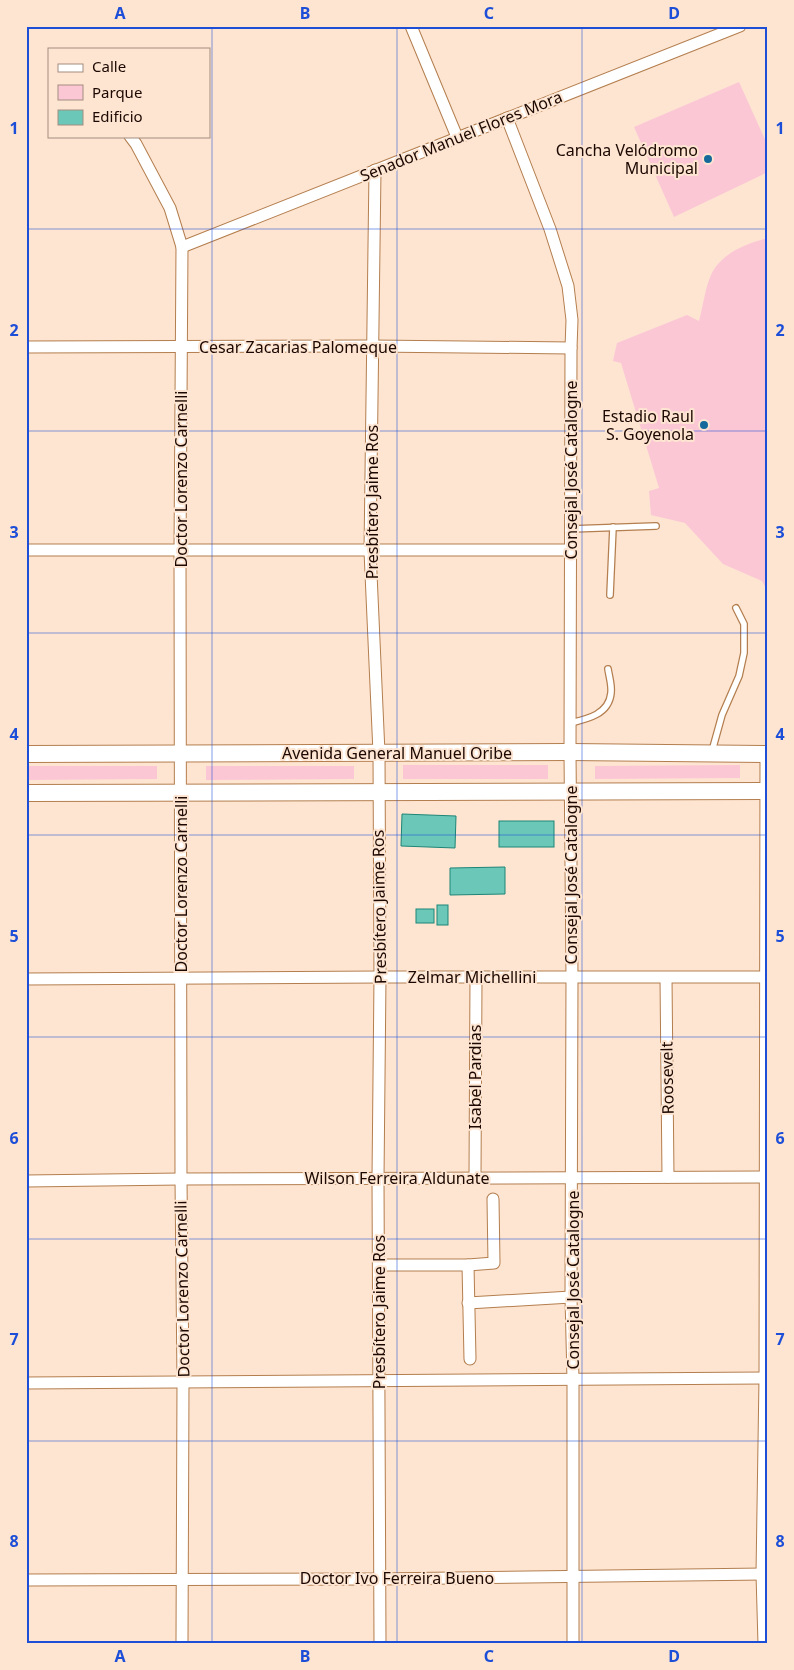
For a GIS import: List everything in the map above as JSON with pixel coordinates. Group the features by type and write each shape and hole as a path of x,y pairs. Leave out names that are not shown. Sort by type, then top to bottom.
{"main road":[{"name":"Avenida General Manuel Oribe","path":"26,754 570,752 767,754"},
{"path":"26,793 767,792"}],"street":[{"path":"411,26 458,137"},
{"name":"Senador Manuel Flores Mora","path":"182,247 740,26"},
{"name":"Consejal José Catalogne","path":"507,118 550,229 568,286 572,320 570,752 573,1644"},
{"name":"Doctor Lorenzo Carnelli","path":"132,138 170,208 182,247 180,550 180,753 182,793 182,1644"},
{"name":"Presbítero Jaime Ros","path":"375,170 370,551 379,753 380,1644"},
{"name":"Cesar Zacarias Palomeque","path":"26,347 373,346 571,348"},
{"path":"26,550 570,550"},
{"path":"764,1644 767,754"},
{"name":"Zelmar Michellini","path":"26,979 767,977"},
{"name":"Isabel Pardias","path":"475,1177 476,978"},
{"name":"Roosevelt","path":"666,978 668,1177"},
{"name":"Wilson Ferreira Aldunate","path":"26,1180 767,1177"},
{"path":"379,1265 468,1265 494,1263 493,1199"},
{"path":"468,1265 470,1359"},
{"path":"468,1303 571,1297"},
{"path":"26,1383 766,1378"},
{"name":"Doctor Ivo Ferreira Bueno","path":"26,1580 379,1579 765,1574"}],"lane":[{"path":"570,529 656,526"},
{"path":"610,595 613,527"},
{"path":"712,754 722,715 739,676 744,653 744,624 736,608"},
{"path":"570,723 593,718 606,707 611,693 608,669"}],"green space":[{"name":"Cancha Velódromo Municipal","path":"739,82 768,146 768,172 674,217 634,127"},
{"name":"Estadio Raul S. Goyenola","path":"768,238 768,592 762,581 723,564 685,523 651,515 649,491 659,488 621,363 613,361 617,343 687,315 699,321 707,286 715,267 735,250"},
{"path":"403,765 548,765 548,779 403,779"},
{"path":"740,765 740,778 595,779 595,766"},
{"path":"26,766 157,766 157,779 26,780"},
{"path":"206,766 354,766 354,779 206,780"}],"building":[{"path":"402,814 456,816 455,848 401,846"},
{"path":"499,821 554,821 554,847 499,847"},
{"path":"505,867 505,894 450,895 450,868"},
{"path":"437,905 448,905 448,925 437,925"},
{"path":"416,909 434,909 434,923 416,923"}],"place":[{"name":"Cancha Velódromo Municipal","path":"708,159"},
{"name":"Estadio Raul S. Goyenola","path":"704,425"}]}
